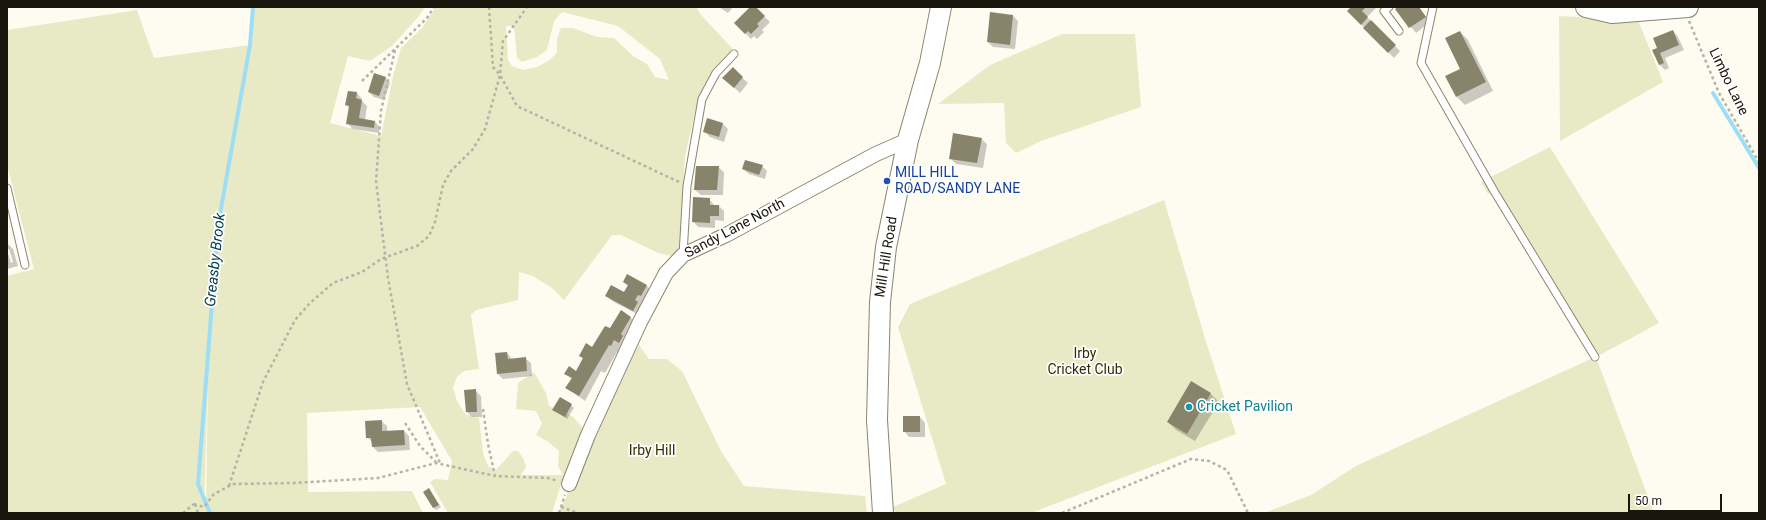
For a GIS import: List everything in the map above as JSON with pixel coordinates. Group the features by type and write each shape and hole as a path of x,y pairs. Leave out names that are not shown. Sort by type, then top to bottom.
{"street":[{"name":"Mill Hill Road","path":"883,513 877,420 880,302 886,247 908,140 930,63 941,7"},
{"path":"1586,7 1612,13 1685,7"},
{"name":"Sandy Lane North","path":"569,484 588,435 640,322 666,274 683,255 726,235 876,154 908,140"}],"lane":[{"path":"1389,7 1384,12 1399,30"},
{"path":"1433,7 1421,63 1494,191 1596,357"},
{"path":"683,255 687,186 702,99 716,73 734,54"},
{"path":"7,188 25,265"}],"path":[{"path":"362,81 428,18 434,7"},
{"path":"489,7 493,67 500,75 517,106 687,186"},
{"path":"228,486 263,382 295,320 310,303 333,283 362,272 386,257 417,246 429,236 435,222 443,185 452,171 473,150 485,129 500,75 503,41 527,7"},
{"name":"Limbo Lane","path":"1685,7 1719,93 1759,162"},
{"path":"395,50 382,111 376,181 388,278 407,384 438,463"},
{"path":"483,408 488,444 495,476"},
{"path":"405,423 420,446 438,463"},
{"path":"1062,513 1191,459 1209,461 1227,470 1248,513"},
{"path":"194,504 204,507 214,494 233,484 294,483 378,478 438,463 495,476 548,478 569,484 559,513"},
{"path":"183,513 194,504"},
{"path":"194,504 198,513"},
{"path":"561,507 578,513"}],"green space":[{"path":"253,7 425,7 419,16 392,46 370,61 348,56 330,123 381,136 393,76 401,48 422,28 436,7 696,7 701,15 734,50 714,69 703,87 695,112 685,156 679,246 676,257 658,253 621,235 612,235 564,300 552,288 533,276 519,272 518,300 476,310 471,315 479,369 464,371 457,377 453,388 457,401 465,414 479,418 483,453 488,466 496,470 513,451 518,451 523,458 526,467 521,475 563,475 558,466 559,451 547,441 536,435 542,423 536,411 516,409 518,383 534,372 546,393 549,406 572,416 583,428 564,475 552,513 448,513 430,482 435,479 448,480 452,461 420,407 307,413 308,492 412,491 423,513 7,513 7,276 34,269 7,165 7,30 137,10 154,58 250,45","holes":["562,12 618,26 660,59 669,80 655,77 647,64 633,56 614,38 597,37 573,28 561,28 557,39 557,52 550,60 537,67 523,70 512,66 508,60 506,26 514,26 517,58 522,62 537,57 547,50 554,21","208,379 206,503 204,506"]},
{"path":"1559,16 1638,20 1663,82 1560,141"},
{"path":"1062,34 1135,34 1141,107 1041,141 1016,153 1006,143 1004,103 938,104 990,65"},
{"path":"1550,147 1659,323 1596,357 1654,513 1264,513 1311,495 1356,466 1595,357 1493,191 1488,194 1481,182"},
{"name":"Irby Cricket Club","path":"1164,200 1207,345 1236,434 1031,513 896,513 893,507 946,484 898,327 910,304"},
{"name":"Irby Hill","path":"639,345 649,359 667,359 682,371 721,451 744,486 865,496 867,513 559,513 621,374"}],"building":[{"path":"750,7 756,7 765,16 757,24 759,26 751,34 748,31 745,34 734,23"},
{"path":"1351,7 1366,7 1362,11 1368,17 1361,25 1347,11"},
{"path":"1398,7 1419,7 1426,17 1409,28 1395,9"},
{"path":"990,12 1013,15 1010,45 987,42"},
{"path":"1371,20 1396,45 1388,53 1363,28"},
{"path":"1673,30 1679,45 1660,53 1664,63 1659,65 1652,50 1657,48 1653,38"},
{"path":"1460,31 1486,82 1456,97 1445,76 1460,69 1445,38"},
{"path":"733,67 743,77 734,88 722,78"},
{"path":"374,73 386,77 379,96 368,92"},
{"path":"348,91 357,92 356,98 362,100 359,118 375,121 374,128 346,124 349,106 345,105"},
{"path":"707,118 723,123 719,137 703,132"},
{"path":"953,133 982,138 977,163 949,159"},
{"path":"745,160 763,165 759,175 742,169"},
{"path":"696,166 719,166 717,190 694,190"},
{"path":"693,197 710,198 710,205 719,205 719,216 710,216 710,223 692,222"},
{"path":"627,274 647,285 641,296 638,295 635,300 638,302 633,311 605,296 611,285 624,292 628,285 623,282"},
{"path":"621,310 631,317 621,334 623,336 619,343 614,340 611,346 609,345 579,396 565,388 572,378 564,374 569,366 576,371 583,358 579,356 586,343 592,347 605,326 610,328"},
{"path":"507,352 508,359 526,357 527,371 497,374 495,353"},
{"name":"Cricket Pavilion","path":"1191,381 1211,393 1187,434 1167,422"},
{"path":"476,389 477,412 466,412 464,390"},
{"path":"560,397 572,404 565,417 552,410"},
{"path":"903,416 920,416 920,432 903,432"},
{"path":"382,420 382,431 404,430 405,445 372,447 371,438 366,438 365,421"},
{"path":"429,488 439,505 433,508 423,492"}],"waterway":[{"name":"Greasby Brook","path":"210,513 198,484 213,290 219,220 250,45 253,7"},
{"path":"1713,93 1759,168"}],"place":[{"name":"MILL HILL ROAD/SANDY LANE","path":"887,181"},
{"name":"Cricket Pavilion","path":"1189,407"}]}
